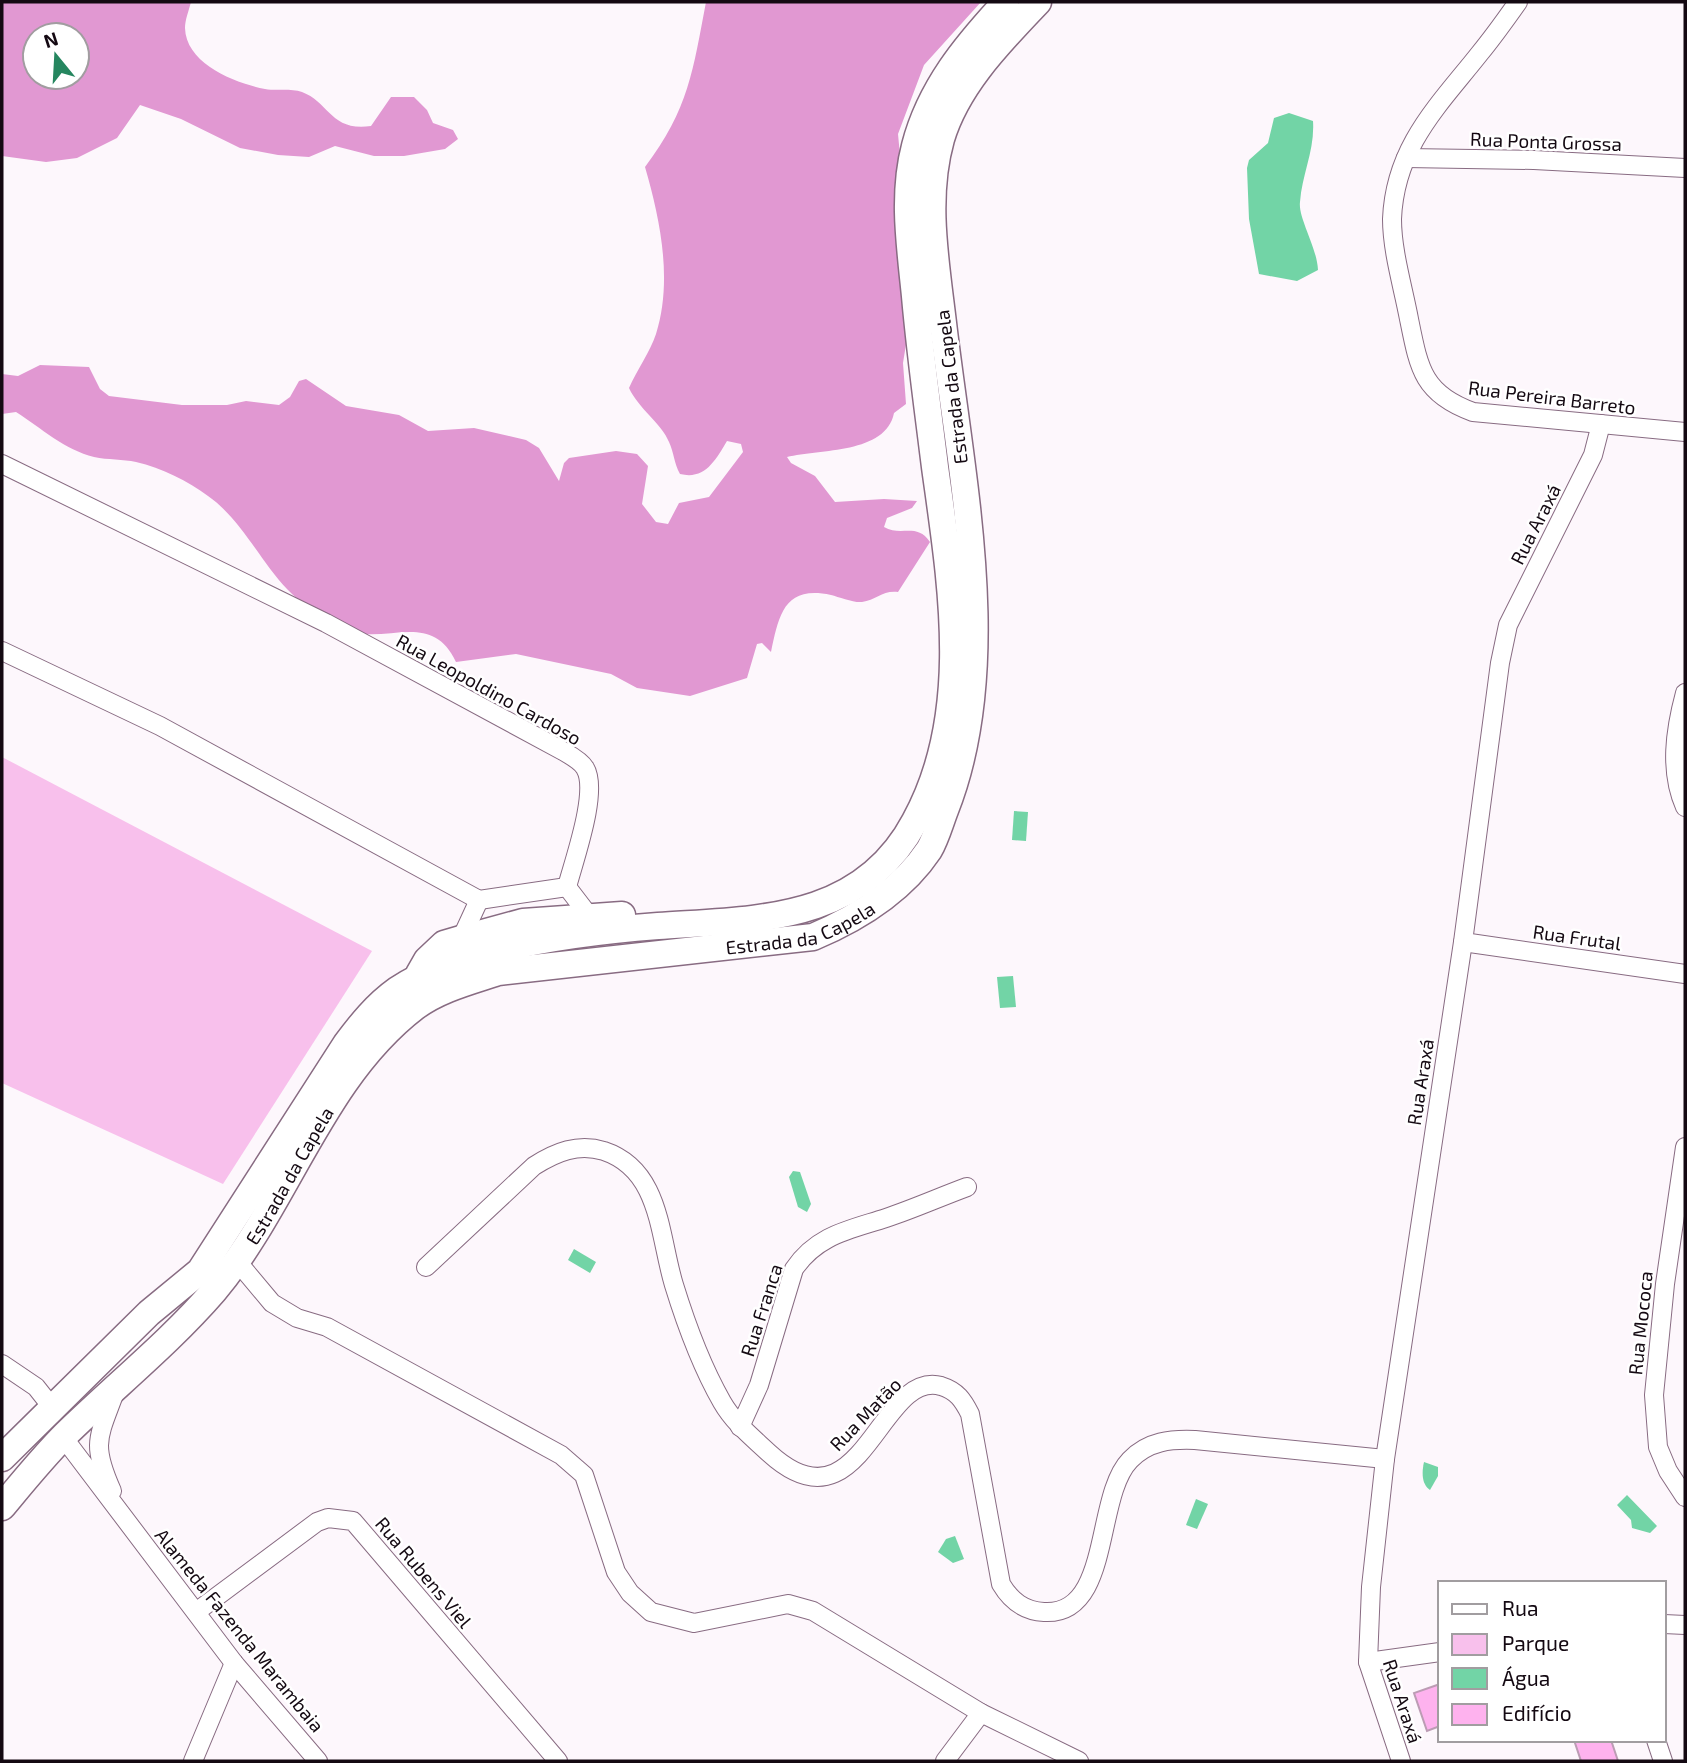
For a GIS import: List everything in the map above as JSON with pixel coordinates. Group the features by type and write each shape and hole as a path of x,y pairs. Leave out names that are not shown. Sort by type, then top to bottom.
{"main road":[{"name":"Estrada da Capela","path":"2,1507 63,1437 202,1304 236,1260 328,1107 378,1040 417,1006 455,986 498,972 655,938 783,916 835,898 890,858 915,823 936,774 948,731 953,672 951,601 922,368 908,225 908,181 914,147 937,91 958,55 1006,2"},
{"name":"Estrada da Capela","path":"2,1458 51,1406 149,1313 200,1271 346,1044 368,1015 415,980 448,964 480,954 541,942 813,937 850,921 879,902 908,877 930,848 966,749 974,689 965,512 933,235 936,163 942,137 964,88 1038,2"},
{"path":"415,980 427,960 444,944 523,922 664,915 655,938"}],"street":[{"name":"Rua Pereira Barreto","path":"1518,2 1480,53 1428,114 1406,158 1392,220 1412,335 1433,391 1448,403 1473,412 1685,432"},
{"name":"Rua Ponta Grossa","path":"1406,158 1534,160 1685,168"},
{"name":"Rua Araxá","path":"1401,1761 1368,1662 1371,1587 1385,1459 1463,942 1500,663 1508,625 1593,455 1601,424"},
{"name":"Rua Leopoldino Cardoso","path":"2,464 326,624 563,751 584,766 590,782 589,797 567,887"},
{"path":"2,651 160,726 480,900 567,887 590,917"},
{"path":"1685,693 1676,725 1675,772 1685,807"},
{"path":"461,939 480,900"},
{"name":"Rua Frutal","path":"1463,942 1685,974"},
{"name":"Rua Mococa","path":"1685,1147 1665,1284 1654,1395 1658,1447 1668,1471 1685,1497"},
{"name":"Rua Matão","path":"426,1267 534,1166 553,1154 574,1148 596,1149 616,1156 634,1168 647,1186 674,1285 702,1361 723,1403 740,1427 781,1464 804,1477 830,1475 850,1464 904,1399 916,1390 937,1385 953,1390 963,1399 970,1414 1001,1584 1009,1597 1035,1612 1064,1609 1087,1589 1117,1478 1130,1459 1149,1445 1183,1439 1385,1459"},
{"name":"Rua Franca","path":"740,1427 759,1385 794,1269 805,1252 832,1234 887,1218 967,1187"},
{"path":"236,1260 272,1303 297,1318 327,1327 561,1455 576,1468 591,1489 616,1572 630,1593 650,1612 694,1623 796,1605 813,1611 981,1713 1079,1761"},
{"path":"2,1364 36,1387 51,1406"},
{"name":"Alameda Fazenda Marambaia","path":"117,1386 97,1446 98,1458 130,1525"},
{"name":"Alameda Fazenda Marambaia","path":"63,1437 234,1663 318,1761"},
{"name":"Rua Rubens Viel","path":"196,1612 317,1522 328,1518 353,1521 558,1761"},
{"path":"1666,1624 1685,1625"},
{"path":"1368,1662 1438,1652"},
{"path":"193,1761 234,1663"},
{"path":"945,1761 981,1713"},
{"path":"1657,1742 1663,1761"}],"green space":[{"path":"2,757 372,951 223,1184 2,1083"}],"shaded area":[{"path":"2,2 191,2 185,25 187,41 203,62 227,77 265,89 302,92 319,102 339,121 358,127 371,126 391,97 414,97 427,110 433,123 453,130 458,139 445,149 404,156 374,156 335,146 309,157 278,155 240,148 181,119 140,105 117,138 77,158 46,162 2,156"},
{"path":"706,2 981,2 924,65 898,134 910,261 908,332 903,363 906,404 894,413 879,436 865,443 787,457 791,463 815,476 835,502 884,499 917,501 912,508 887,518 884,527 897,531 914,531 925,536 930,542 898,592 888,592 862,602 815,593 803,594 793,599 781,615 771,652 762,643 757,644 747,678 690,696 637,688 611,674 516,654 456,662 445,645 433,636 419,632 355,633 339,627 319,614 287,589 220,505 183,480 165,471 131,461 83,454 63,444 16,412 2,414 2,374 18,376 40,365 89,367 100,389 109,396 182,405 227,405 246,401 279,405 290,397 299,381 306,379 346,406 399,415 428,431 474,428 526,440 539,448 559,481 564,463 569,458 616,451 637,454 648,466 642,504 656,522 668,524 679,503 709,497 743,452 741,444 727,441 713,462 703,471 689,475 680,474 666,435 629,388 656,334 664,292 660,228 645,167 660,146 680,107 693,69"}],"water":[{"path":"1289,113 1313,121 1300,209 1318,270 1297,281 1259,274 1249,219 1249,160 1268,143 1274,118"},
{"path":"1014,811 1028,812 1026,841 1012,840"},
{"path":"1013,976 1016,1007 1000,1008 997,977"},
{"path":"793,1171 800,1172 811,1204 807,1212 798,1207 789,1177"},
{"path":"574,1249 596,1262 590,1273 568,1260"},
{"path":"1424,1462 1438,1467 1438,1476 1430,1490 1424,1481"},
{"path":"1627,1495 1657,1526 1650,1533 1632,1528 1631,1520 1617,1505"},
{"path":"1196,1499 1208,1504 1197,1529 1186,1525"},
{"path":"955,1536 964,1559 953,1563 938,1552 946,1539"}],"building":[{"path":"1438,1685 1438,1727 1427,1731 1414,1693"},
{"path":"1575,1742 1612,1742 1618,1761 1581,1761"}]}
